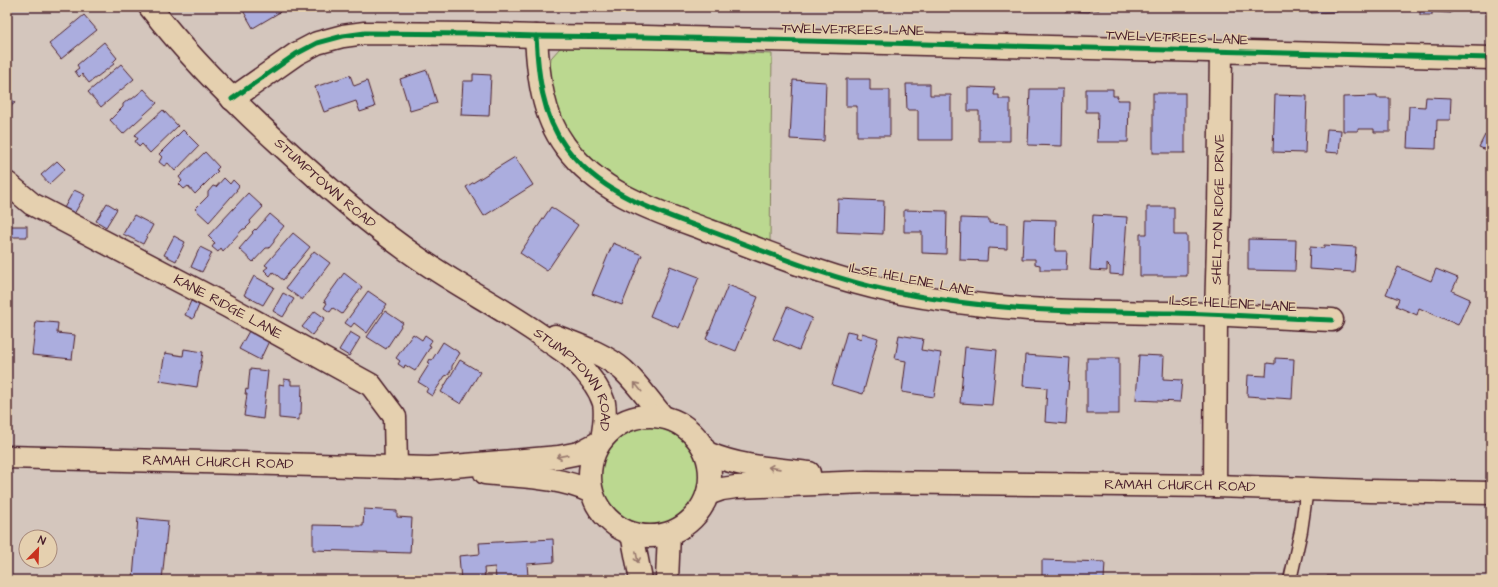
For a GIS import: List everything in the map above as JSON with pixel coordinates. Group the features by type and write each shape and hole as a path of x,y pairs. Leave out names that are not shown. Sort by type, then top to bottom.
{"street":[{"name":"STUMPTOWN ROAD","path":"150,7 170,33 232,99 323,184 370,223 420,260 459,286 529,327 575,360 594,382 604,404 604,422 600,441"},
{"name":"TWELVETREES LANE","path":"232,99 296,54 317,43 342,36 364,34 472,34 1120,48 1491,58"},
{"name":"ILSE HELENE LANE","path":"536,36 542,91 550,119 564,145 584,168 606,186 636,203 844,280 887,290 948,301 1030,309 1216,314 1332,320"},
{"name":"SHELTON RIDGE DRIVE","path":"1215,486 1216,314 1221,51"},
{"name":"KANE RIDGE LANE","path":"7,183 32,204 227,306 371,385 395,417 396,467"},
{"name":"STUMPTOWN ROAD","path":"529,327 578,344 613,362 632,379 663,417"},
{"name":"RAMAH CHURCH ROAD","path":"430,468 559,458 579,453 600,441 611,430 626,420 645,416 663,417 682,425 697,439 707,454 710,473 708,494 695,517 683,527 669,534 650,537 632,534 616,526 603,515 590,491 590,463 600,441"},
{"name":"RAMAH CHURCH ROAD","path":"707,454 737,463 868,482"},
{"name":"RAMAH CHURCH ROAD","path":"7,457 430,468 562,482 577,485 590,491"},
{"name":"RAMAH CHURCH ROAD","path":"708,494 722,489 736,487 868,482 1215,486 1491,493"},
{"path":"632,534 641,580"},
{"path":"667,580 669,534"}],"lane":[{"path":"1290,580 1301,531 1306,489"}],"green space":[{"path":"574,45 772,54 770,243 630,189 599,170 576,149 562,123 553,95 549,72 551,58 560,48"},
{"path":"650,416 673,420 693,433 706,453 710,476 706,499 693,519 673,532 650,536 627,532 607,519 594,499 590,476 594,453 607,433 627,420"}],"building":[{"path":"241,7 277,7 280,12 253,28"},
{"path":"1053,7 1099,7 1099,10 1088,9 1089,12 1065,11 1065,9"},
{"path":"1255,7 1271,7 1271,10 1255,10"},
{"path":"1311,7 1337,7 1337,12 1311,13"},
{"path":"1371,7 1396,7 1396,11 1370,10"},
{"path":"1420,7 1451,7 1451,13 1432,12 1432,15 1420,15"},
{"path":"1487,7 1491,7 1491,14 1486,14"},
{"path":"84,15 97,30 61,59 49,44"},
{"path":"104,42 117,58 113,62 114,64 89,83 82,74 79,77 75,71 79,68 77,65"},
{"path":"121,64 134,79 101,107 88,92"},
{"path":"427,70 437,103 410,111 400,79"},
{"path":"473,74 491,75 489,116 461,115 463,81 473,81"},
{"path":"350,75 354,86 367,81 375,107 360,112 356,101 324,112 315,87"},
{"path":"846,79 870,79 870,90 890,90 890,136 857,136 857,106 846,106"},
{"path":"793,80 826,82 824,141 790,139"},
{"path":"906,84 930,84 930,95 951,95 951,140 918,140 918,110 907,110"},
{"path":"968,87 995,88 994,95 999,95 999,99 1010,99 1010,141 979,141 979,111 968,111"},
{"path":"144,89 157,103 123,134 110,120 123,107 123,104"},
{"path":"1030,89 1063,89 1062,146 1028,145"},
{"path":"1086,89 1113,89 1113,96 1118,96 1117,100 1129,100 1128,142 1097,142 1098,112 1086,112"},
{"path":"7,93 15,103 7,109"},
{"path":"1153,93 1185,93 1185,153 1153,153"},
{"path":"1275,95 1307,96 1305,153 1273,152"},
{"path":"1377,96 1377,98 1390,98 1390,132 1374,132 1374,129 1343,131 1343,97"},
{"path":"1426,97 1451,98 1450,120 1437,120 1436,149 1407,148 1409,106 1425,107"},
{"path":"163,110 178,126 150,153 142,144 139,147 135,141 138,139 135,135"},
{"path":"1327,129 1341,130 1339,153 1325,152"},
{"path":"183,130 199,146 175,171 168,163 164,166 159,162 162,157 159,154"},
{"path":"1485,135 1491,138 1491,152 1479,147"},
{"path":"205,152 219,167 216,170 218,171 195,194 188,186 184,189 179,184 182,181 179,177"},
{"path":"515,157 533,185 484,216 466,187"},
{"path":"57,161 65,169 49,184 41,175"},
{"path":"224,178 230,184 233,180 239,186 209,222 195,209 208,196 208,192 213,186 216,187"},
{"path":"74,190 85,195 74,214 64,208"},
{"path":"248,193 263,207 250,221 251,223 243,229 223,251 221,248 218,252 212,247 215,243 208,236"},
{"path":"838,199 884,201 883,234 837,232"},
{"path":"107,203 117,209 106,227 96,221"},
{"path":"551,207 578,225 547,271 520,253"},
{"path":"1147,207 1174,207 1174,235 1187,235 1187,276 1140,276 1140,234 1147,234"},
{"path":"904,210 947,211 946,254 922,253 922,232 904,232"},
{"path":"270,214 284,226 269,248 266,248 253,262 239,249 253,233 252,232 255,229 256,230"},
{"path":"134,215 153,225 143,244 123,234"},
{"path":"1093,215 1127,217 1123,275 1110,274 1110,267 1107,264 1107,271 1090,270"},
{"path":"961,218 989,219 989,223 1007,224 1007,249 988,248 987,261 960,260"},
{"path":"1024,219 1056,220 1055,251 1067,251 1066,270 1040,270 1040,265 1035,264 1035,259 1022,259"},
{"path":"7,226 27,226 27,237 7,237"},
{"path":"293,233 310,247 283,280 273,272 270,276 264,270 268,267 265,265"},
{"path":"174,236 185,242 176,261 164,255"},
{"path":"1248,239 1296,240 1295,271 1248,270"},
{"path":"613,243 642,255 622,305 592,294"},
{"path":"1324,245 1356,247 1354,272 1309,269 1310,247 1324,248"},
{"path":"200,247 212,253 202,272 191,267"},
{"path":"314,251 330,263 302,300 286,288"},
{"path":"670,266 699,277 679,328 650,316"},
{"path":"1398,267 1431,281 1436,269 1458,278 1452,291 1470,299 1458,325 1419,308 1417,315 1396,306 1399,299 1386,294"},
{"path":"344,273 362,287 342,314 333,308 330,312 324,308 327,303 324,301"},
{"path":"254,276 274,287 263,305 244,295"},
{"path":"728,285 758,297 736,351 706,339"},
{"path":"368,291 387,304 367,333 354,323 351,327 345,323"},
{"path":"283,293 294,299 283,317 273,311"},
{"path":"191,301 199,305 193,319 185,315"},
{"path":"787,307 812,318 799,350 773,339"},
{"path":"315,311 325,318 312,335 302,327"},
{"path":"385,311 403,323 386,349 367,337"},
{"path":"36,321 58,323 57,333 75,335 72,359 32,355"},
{"path":"249,331 269,341 260,360 239,349"},
{"path":"847,331 857,333 856,337 861,339 862,333 878,338 863,394 832,385"},
{"path":"350,332 360,338 349,356 339,350"},
{"path":"413,334 422,340 425,335 432,340 429,345 431,346 415,371 405,365 404,368 398,364 400,361 396,358"},
{"path":"899,335 923,339 921,350 941,353 934,397 902,392 906,361 895,359"},
{"path":"443,342 460,353 452,366 452,369 448,375 445,376 432,396 426,392 428,388 418,382 430,363 428,363 430,359 432,360"},
{"path":"965,347 997,350 992,405 960,403"},
{"path":"184,349 203,352 197,387 160,381 165,353 183,356"},
{"path":"1025,355 1070,358 1066,424 1045,422 1047,388 1023,386"},
{"path":"1139,355 1164,356 1163,379 1182,380 1180,402 1136,400"},
{"path":"1087,358 1119,358 1119,414 1087,414"},
{"path":"1275,358 1294,359 1292,399 1247,396 1248,375 1266,376 1267,363 1275,364"},
{"path":"460,360 480,372 461,404 441,392"},
{"path":"250,369 268,371 263,419 244,416 247,394 245,394 246,389 248,390"},
{"path":"284,379 291,380 291,385 302,385 301,415 299,415 299,420 279,418 279,384 284,385"},
{"path":"364,509 397,511 397,517 412,518 410,553 313,550 313,525 363,526"},
{"path":"138,518 168,521 162,580 133,578"},
{"path":"553,539 554,562 527,564 528,576 511,577 512,580 496,580 495,567 484,568 485,580 461,580 459,556 480,554 479,543"},
{"path":"1042,560 1105,562 1104,580 1042,580"},
{"path":"1327,576 1336,576 1335,580 1328,580"},
{"path":"1193,577 1255,578 1255,580 1193,580"}],"cycle path":[{"path":"232,99 296,54 317,43 343,36 365,33 645,37 1491,58"},
{"path":"536,36 540,79 546,108 551,121 565,146 579,163 595,177 612,189 650,208 821,272 867,286 890,291 941,300 993,306 1063,311 1191,314 1332,320"}]}
